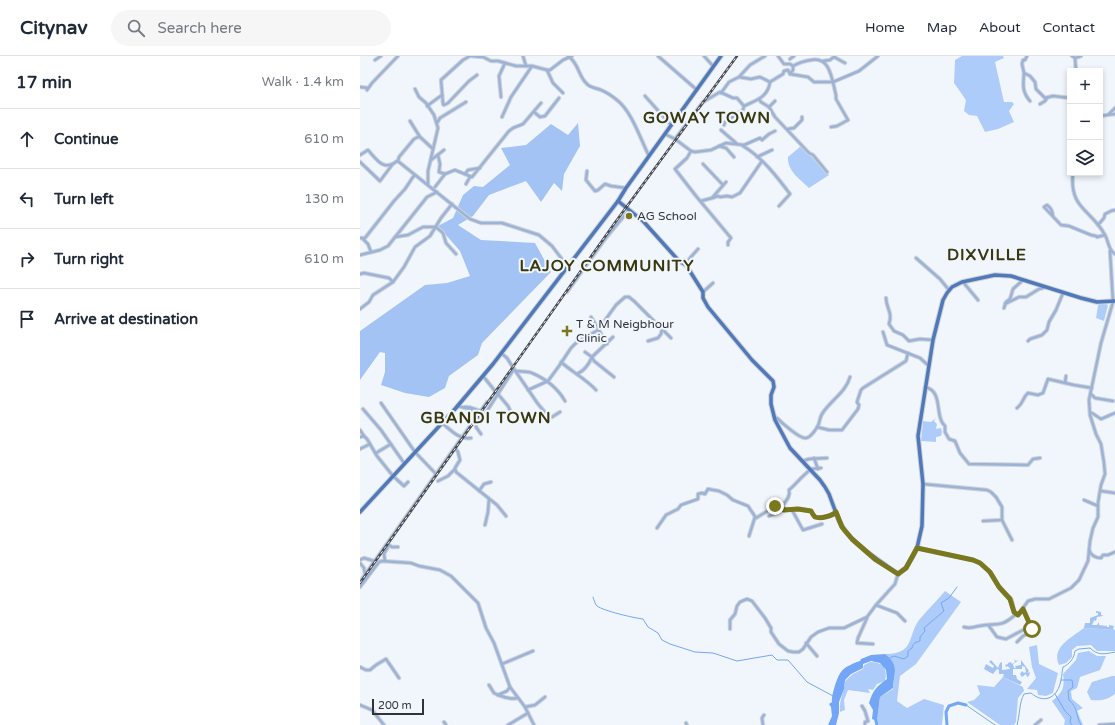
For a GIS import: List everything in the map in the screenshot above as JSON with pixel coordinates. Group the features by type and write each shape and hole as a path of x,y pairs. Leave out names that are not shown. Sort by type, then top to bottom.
{"main road":[{"path":"360,512 483,376 569,267 618,201 713,66 722,56"},
{"path":"618,201 645,223 679,261 686,265 703,292 703,298 708,308 752,360 773,381 774,387 771,404 775,420 787,443 825,487 842,527 852,539 876,560 898,574 906,568 917,548 922,526 923,484 918,436 933,340 943,300 949,290 962,282 1002,275 1011,276 1063,293 1097,302 1114,301"}],"street":[{"path":"375,60 381,56"},
{"path":"360,86 368,89 372,82 398,56"},
{"path":"478,75 444,105 441,80 465,58 470,56 481,56 491,61 516,66 532,66 547,70 552,69 570,56 574,60 583,80 588,86 601,90 615,99 625,109 636,127 649,156"},
{"path":"523,56 526,66"},
{"path":"658,56 696,90"},
{"path":"704,56 713,66"},
{"path":"675,139 703,102 708,98 714,97 717,93 721,93 729,82 739,77 750,65 765,56"},
{"path":"778,56 784,64 790,64 793,66 816,59 822,61 828,66 836,99 848,120 837,126 830,127"},
{"path":"790,58 794,56"},
{"path":"810,56 811,60"},
{"path":"822,61 826,61 834,56 845,63"},
{"path":"724,125 725,122 743,110 744,106 760,99 769,88 770,82 783,74 784,71 788,70 790,74 808,77 814,82 833,82 859,71 878,56"},
{"path":"1027,56 1025,60 1023,60 1022,64 1024,72 1022,87 1030,101"},
{"path":"1076,68 1074,57 1081,56"},
{"path":"501,97 499,76 505,63"},
{"path":"502,117 511,97 532,66"},
{"path":"790,74 794,70 793,66"},
{"path":"547,70 553,83 563,93"},
{"path":"1024,72 1035,82 1038,92 1044,98 1047,98"},
{"path":"739,77 760,77 770,82"},
{"path":"833,87 840,90"},
{"path":"415,89 419,97 434,115 438,128 432,148 428,173 428,184"},
{"path":"721,93 737,98 744,106"},
{"path":"427,106 442,95"},
{"path":"644,96 671,126"},
{"path":"1040,104 1047,98 1053,96 1067,98"},
{"path":"534,112 540,117 545,116 559,98"},
{"path":"760,99 761,102 769,107 775,117 809,153 812,154 826,172"},
{"path":"437,124 440,118 466,102"},
{"path":"769,107 775,102"},
{"path":"466,184 470,177 473,176 480,168 509,131 523,124 541,103"},
{"path":"1108,114 1115,108"},
{"path":"1103,115 1115,114"},
{"path":"787,129 794,128 802,120 802,117"},
{"path":"410,121 420,137 432,148"},
{"path":"721,130 736,143"},
{"path":"665,134 675,139 691,151 695,152 711,150 726,143 741,145 760,138 762,140 775,131"},
{"path":"360,162 380,181 392,165 398,161 399,157 414,139 420,137"},
{"path":"741,145 762,161 790,194 779,206"},
{"path":"718,146 726,148 734,157"},
{"path":"360,155 368,150 384,165 392,165"},
{"path":"431,160 444,150"},
{"path":"757,157 772,150"},
{"path":"691,151 687,158 675,169 731,238 728,245"},
{"path":"438,155 440,164 438,171 445,174"},
{"path":"398,161 465,215 476,222 502,223 539,235 552,246 569,267"},
{"path":"701,202 718,196 732,197 740,193 762,161"},
{"path":"703,164 724,184 712,198"},
{"path":"465,174 468,170 480,168"},
{"path":"436,187 445,174 455,170 470,177"},
{"path":"587,171 586,180 596,191 605,184 626,188"},
{"path":"372,252 368,244 362,238 372,231 394,201 405,189 412,177 416,175"},
{"path":"964,627 971,628 1004,623 1015,615 1018,615 1028,601 1035,599 1049,599 1061,594 1074,586 1088,562 1093,528 1098,517 1100,490 1105,474 1101,444 1091,420 1091,395 1101,343 1114,301 1110,251 1105,235 1076,199 1072,190 1073,176"},
{"path":"360,255 384,248 396,237 427,197 438,192"},
{"path":"360,308 368,303 373,295 393,282 404,267 415,247 430,236 452,204"},
{"path":"567,292 611,231 629,210"},
{"path":"1098,225 1104,218 1105,214 1115,210"},
{"path":"1053,216 1061,225 1069,226 1097,237 1105,235"},
{"path":"396,237 408,235 423,227 436,226 443,233 446,243 456,254"},
{"path":"686,265 690,258 698,250"},
{"path":"1110,251 1115,254"},
{"path":"916,258 940,279 949,290"},
{"path":"360,274 364,273 389,278 393,282"},
{"path":"1004,308 1013,289 1023,280"},
{"path":"962,282 978,300"},
{"path":"703,292 713,283"},
{"path":"1005,304 1019,297 1026,297 1038,289 1043,288"},
{"path":"1028,341 1042,335 1047,330 1048,322 1056,310 1063,293"},
{"path":"528,390 548,381 573,345 598,330 616,305 627,297 634,301 671,338"},
{"path":"886,298 886,304 889,308 891,317 889,324 894,332 903,335 909,341 920,339 933,340"},
{"path":"591,317 607,344"},
{"path":"648,341 658,338 662,329"},
{"path":"883,332 886,346 920,358 929,366"},
{"path":"576,375 588,365 592,358 613,336"},
{"path":"585,352 614,377"},
{"path":"501,353 507,358 528,390 549,417 552,417 560,412"},
{"path":"817,427 829,430 842,430 858,409 857,402 861,390 906,361 908,353"},
{"path":"561,362 576,375 588,382 596,390"},
{"path":"514,369 517,371 530,372 548,381 565,401"},
{"path":"476,420 485,414 496,392 514,369"},
{"path":"483,376 508,406 511,412"},
{"path":"1065,383 1066,376"},
{"path":"775,420 777,418 788,428 805,438 817,427 822,414 844,388 850,377"},
{"path":"1017,408 1022,404 1028,393 1038,395 1043,393 1048,378 1092,388"},
{"path":"925,387 929,388 935,395 941,422 945,426 945,432 949,439 956,441 960,453 969,464 1024,466 1028,465 1036,458 1040,458"},
{"path":"1091,395 1095,398 1113,401"},
{"path":"360,582 488,402"},
{"path":"381,403 415,452 436,474"},
{"path":"462,408 469,406 477,411 481,411"},
{"path":"456,407 471,410 475,415 476,427 481,434"},
{"path":"1090,407 1092,413 1091,420"},
{"path":"362,409 381,430 404,464"},
{"path":"1092,413 1101,419 1115,412"},
{"path":"442,423 457,436 471,438"},
{"path":"360,430 362,437 370,444 394,476 404,486 408,482"},
{"path":"360,449 370,444"},
{"path":"376,453 390,444"},
{"path":"438,481 448,476 460,460 458,452 454,448"},
{"path":"802,462 809,458 827,458"},
{"path":"782,506 788,499 788,490 809,469 819,469 814,458"},
{"path":"455,468 458,474 497,505 506,516"},
{"path":"479,491 484,484 491,482"},
{"path":"923,484 991,492 1002,507 1002,520 1012,540"},
{"path":"657,528 666,515 678,509 684,503 698,499 698,494 705,494 708,489 719,491 733,500 748,506 755,517 750,536"},
{"path":"1100,490 1115,493"},
{"path":"485,525 490,499"},
{"path":"1084,500 1098,506"},
{"path":"755,517 756,518 779,504 782,506"},
{"path":"782,506 784,510"},
{"path":"769,516 784,510 801,509 811,511 814,516 817,517 830,516 836,512"},
{"path":"792,510 803,530 822,524"},
{"path":"983,521 1002,520"},
{"path":"386,560 384,554 389,545 392,547 398,547"},
{"path":"917,548 973,560 980,563 990,572 999,587 1010,599 1014,612 1018,615"},
{"path":"1089,549 1092,555 1099,558 1103,555 1108,555 1115,552"},
{"path":"365,575 364,568 360,562 364,558 375,561"},
{"path":"360,587 379,562 386,560 411,563 440,570 450,576 478,603 486,628 494,643 512,692 525,707 534,725"},
{"path":"873,644 857,643 858,638 867,618 876,605 895,584 898,574"},
{"path":"730,629 730,620 735,614 737,606 740,602 747,599 752,602 771,628 771,632 783,648 793,652 799,652 803,649 811,637 824,629 844,628 867,618"},
{"path":"876,605 897,613 905,621"},
{"path":"1017,642 1023,636 1032,632 1023,609"},
{"path":"989,626 997,637 1006,639 1020,631 1031,628"},
{"path":"806,643 817,656"},
{"path":"502,664 533,651"},
{"path":"360,668 370,670 386,659 399,678"},
{"path":"489,685 494,693 498,695 514,699 517,698"},
{"path":"498,695 507,691 510,687"},
{"path":"507,691 512,692"},
{"path":"525,707 535,705 545,696"},
{"path":"360,705 372,710 384,725"},
{"path":"862,706 868,721 865,722 865,725"},
{"path":"508,725 528,713"},
{"path":"763,725 762,718 764,715"},
{"path":"1035,725 1042,720"},
{"path":"1098,725 1115,724"}],"shaded area":[{"path":"962,56 1003,56 1004,58 995,62 1004,102 1012,102 1014,104 1009,111 1014,122 998,129 985,132 977,116 969,115 964,111 966,100 954,83 955,60"},
{"path":"578,123 580,146 564,174 562,191 554,183 541,202 526,181 489,195 473,216 458,225 481,240 535,243 551,272 482,343 478,355 449,376 445,388 429,397 405,393 381,385 385,372 385,353 380,352 360,380 360,331 425,285 447,283 470,276 460,251 438,226 453,218 463,195 474,186 483,187 510,165 501,148 526,145 551,124 568,135"},
{"path":"801,146 829,175 809,188 792,171 788,162 788,157"},
{"path":"1100,302 1108,305 1104,321 1096,318"},
{"path":"936,418 934,421 937,424 936,429 941,428 941,436 936,437 936,442 921,441 923,421 931,422"},
{"path":"945,591 961,602 916,664 900,676 897,701 907,708 924,699 944,705 942,725 879,725 877,721 880,697 893,689 895,674 893,662 885,654 895,653 906,648 919,620"},
{"path":"1096,611 1101,612 1101,615 1103,616 1097,617 1096,621 1093,620 1092,625 1097,625 1099,622 1099,625 1107,627 1109,627 1109,625 1114,626 1113,629 1115,630 1084,628 1085,623 1090,623 1090,618 1098,615"},
{"path":"1084,628 1115,630 1115,651 1097,651 1091,645 1077,646 1072,650 1072,657 1066,663 1059,665 1057,659 1060,648 1068,639"},
{"path":"1037,645 1039,664 1058,673 1053,693 1046,696 1038,695 1037,690 1027,689 1036,678 1032,667 1029,647"},
{"path":"1089,651 1097,656 1106,656 1100,670 1080,677 1077,688 1071,691 1072,699 1083,708 1077,711 1083,725 1064,725 1065,720 1052,701 1061,692 1064,683 1063,674 1076,660 1078,653"},
{"path":"885,654 893,662 895,674 893,688 880,697 877,721 872,719 873,710 869,703 876,689 887,679 886,670 880,663 871,661 863,664 863,668 851,674 845,680 844,689 839,702 839,713 836,725 828,725 832,716 831,707 829,704 832,702 832,695 839,674 842,670 849,665 871,655"},
{"path":"1014,659 1016,661 1019,660 1013,664 1014,668 1016,668 1015,666 1021,665 1021,660 1029,671 1027,673 1030,672 1029,676 1027,677 1026,674 1022,677 1020,674 1022,671 1024,673 1026,672 1025,667 1022,666 1022,669 1013,669 1013,675 1016,675 1017,679 1022,682 1020,685 1003,677 1004,674 999,674 999,670 997,669 993,674 984,669 986,664 993,668 994,666 989,662 991,660 998,668 1002,662 1002,670 1010,669 1005,665 1015,662"},
{"path":"870,662 878,663 884,667 886,673 885,681 877,684 873,690 868,689 870,693 848,690 844,700 845,710 840,712 840,703 845,681 853,674 863,669 864,665"},
{"path":"1115,676 1115,694 1104,700 1091,700 1087,692 1092,682"},
{"path":"1003,677 1023,687 1024,691 1018,698 1016,722 1014,725 1000,725 967,702 974,700 980,694 977,685 994,687"}],"waterway":[{"path":"890,658 894,656 904,659 908,656 908,651 915,643 920,641 920,637 925,631 924,628 944,611 941,603 949,598 957,587"},
{"path":"593,597 596,605 601,608 619,614 643,619 648,627 658,633 662,640 670,644 695,652 713,653 737,661 772,655 777,660 788,660 807,682 833,696"},
{"path":"1017,725 1021,701 1024,694 1031,693 1036,697 1046,699 1054,695 1061,680 1063,667 1068,664 1074,656 1075,651 1090,648 1093,651 1105,654 1115,652"},
{"path":"1061,680 1072,680 1073,687 1068,691 1069,700 1076,709 1081,725"},
{"path":"1055,694 1065,711 1071,717 1070,722 1072,725"},
{"path":"947,725 946,712 949,706 958,703 966,705"},
{"path":"966,705 995,725"},
{"path":"875,717 877,725"}],"railway":[{"path":"360,583 614,224 737,56"}],"place":[{"name":"AG School","path":"629,216"},
{"name":"T & M Neigbhour Clinic","path":"567,331"}],"district":[{"name":"GOWAY TOWN","path":"707,118"},
{"name":"DIXVILLE","path":"987,255"},
{"name":"LAJOY COMMUNITY","path":"607,266"},
{"name":"GBANDI TOWN","path":"486,418"}],"route":[{"path":"775,506 779,504 784,510 798,509 811,511 814,516 817,517 827,517 836,512 844,531 852,539 876,560 898,574 904,571 914,556 917,548 977,561 990,572 999,587 1011,600 1014,612 1018,615 1023,609 1032,629"}]}
